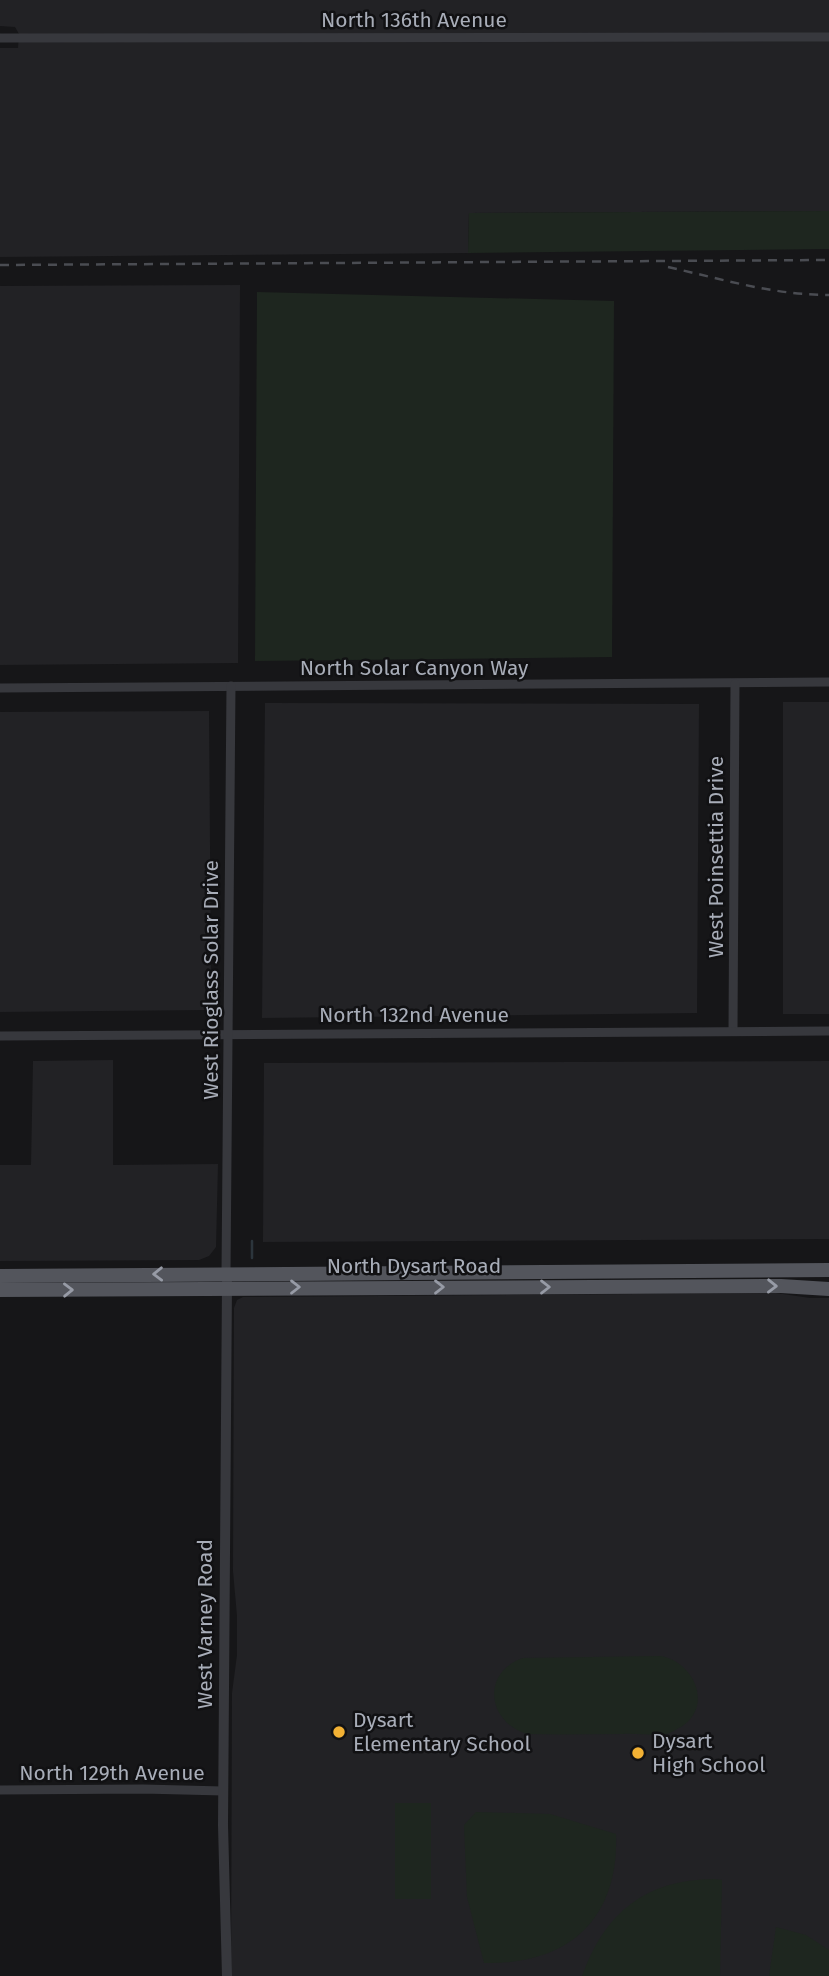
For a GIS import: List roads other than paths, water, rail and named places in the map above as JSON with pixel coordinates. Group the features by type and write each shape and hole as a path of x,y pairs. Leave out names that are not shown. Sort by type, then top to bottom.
{"main road":[{"name":"North Dysart Road","path":"0,1290 227,1280 829,1270"},
{"name":"North Dysart Road","path":"0,1276 781,1286 829,1289"}],"street":[{"name":"North 136th Avenue","path":"0,38 829,37"},
{"name":"North Solar Canyon Way","path":"0,688 829,682"},
{"name":"West Poinsettia Drive","path":"733,1031 735,684"},
{"name":"West Rioglass Solar Drive","path":"227,1280 231,687"},
{"name":"North 132nd Avenue","path":"0,1037 228,1033 829,1031"},
{"name":"West Varney Road","path":"227,1280 223,1791 227,1976"},
{"name":"North 129th Avenue","path":"0,1790 223,1791"}],"waterway":[{"path":"252,1241 252,1258"}],"railway":[{"path":"0,265 829,260"},
{"path":"668,267 768,289 829,295"}],"place":[{"name":"Dysart Elementary School","path":"339,1732"},
{"name":"Dysart High School","path":"638,1753"}]}
